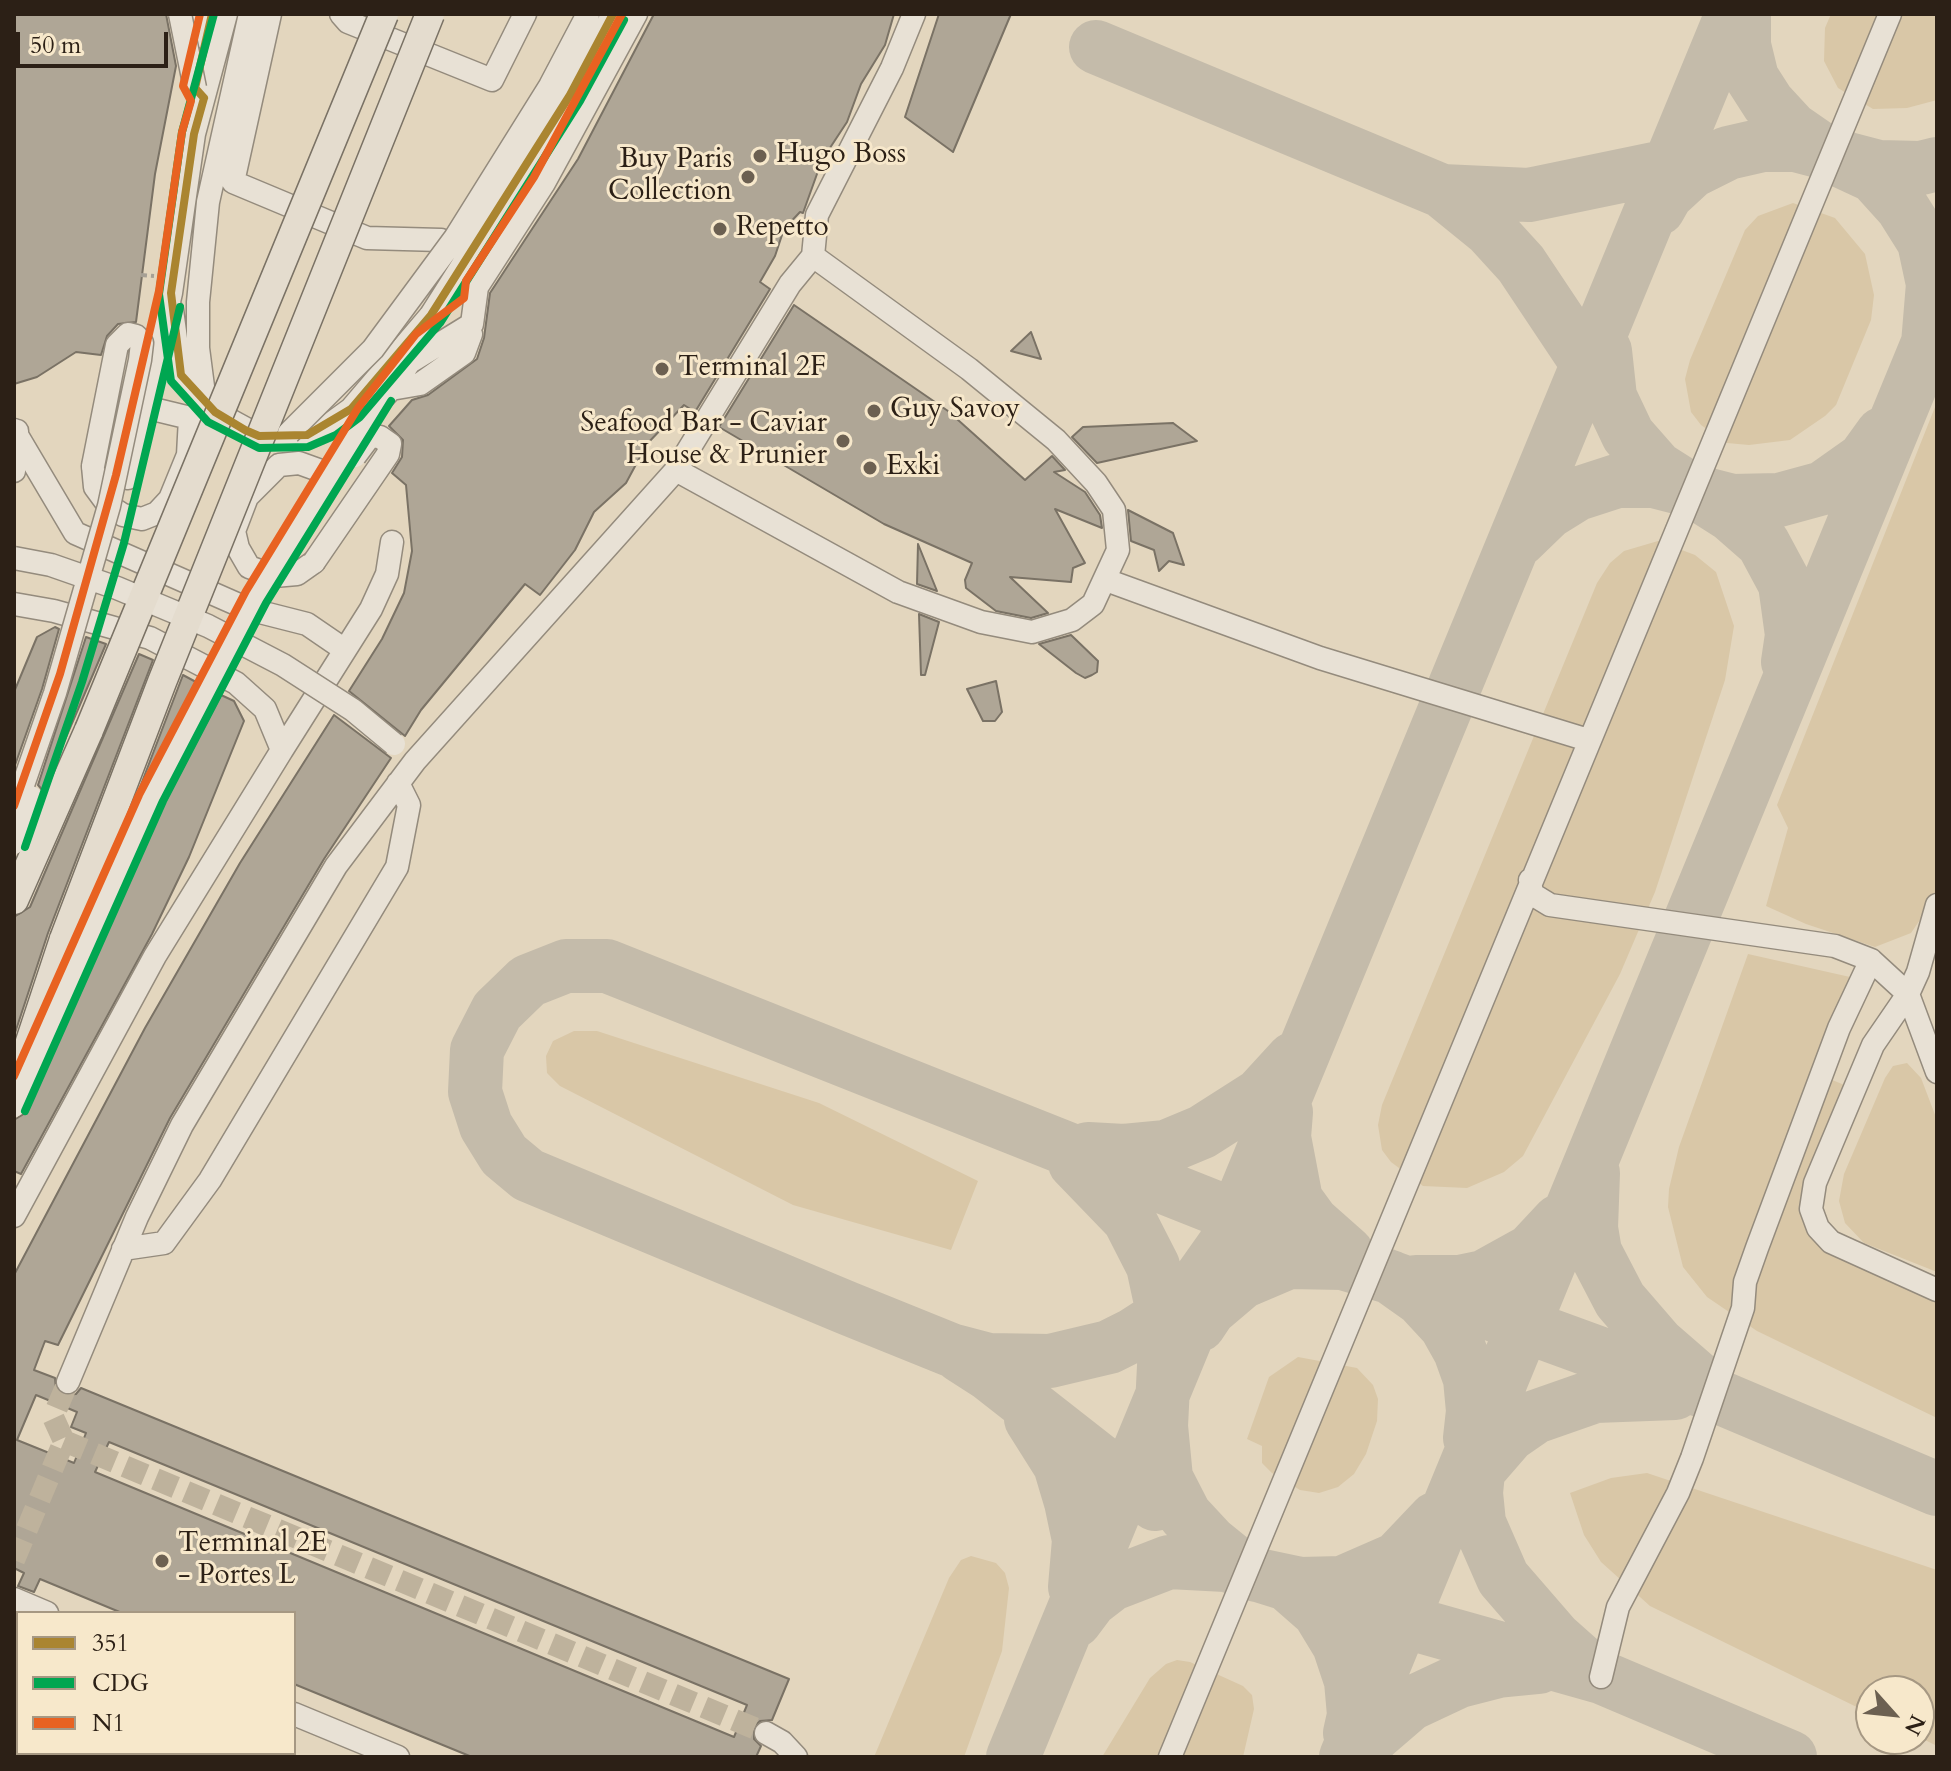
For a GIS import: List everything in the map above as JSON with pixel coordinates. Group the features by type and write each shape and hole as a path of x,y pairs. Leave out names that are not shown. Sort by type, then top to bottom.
{"main road":[{"path":"14,900 89,730 384,14"},
{"path":"14,1090 64,939 162,682 430,14"}],"lane":[{"path":"180,14 200,93"},
{"path":"190,14 196,50 205,48"},
{"path":"201,14 205,48"},
{"path":"14,843 71,678 112,540 171,293 212,14"},
{"path":"200,93 226,14"},
{"path":"205,402 198,348 198,302 208,202 250,14"},
{"path":"270,14 233,182 367,238 441,240"},
{"path":"341,14 348,22 492,80 525,14"},
{"path":"289,433 373,349 455,238 550,86 588,14"},
{"path":"171,293 181,375 215,412 259,436 307,435 329,425 351,409 431,315 562,108 613,14"},
{"path":"399,377 420,384 464,353 473,321 477,287 544,183 636,14"},
{"path":"68,1382 123,1249 190,1111 336,866 415,761 676,470 790,284 813,256 817,215 892,68 914,14"},
{"path":"1170,1757 1890,14"},
{"path":"676,470 898,592 981,622 1032,632 1072,620 1093,604 1118,550 1114,510 1096,483 1056,440 969,369 813,256"},
{"path":"14,1106 152,796 256,597 367,415 423,333 431,315"},
{"path":"367,415 425,342 473,321"},
{"path":"14,811 55,693 109,506 142,343 128,334 121,338 112,359 93,466 95,487 109,506 123,515 142,519 157,513 170,499 188,455 190,418 157,410"},
{"path":"14,471 16,430"},
{"path":"16,430 75,533 248,609 307,624 345,650"},
{"path":"152,796 170,780 266,598 274,586 281,573 343,474 370,436 380,437 390,444 388,454 314,562 297,574 286,575 274,576 249,567 238,548 234,531 253,489 279,465 299,463 324,472"},
{"path":"14,1216 155,956 371,609 387,574 392,542"},
{"path":"14,558 51,565 117,588 208,626 283,665 353,710 415,761"},
{"path":"1106,580 1320,658 1588,740"},
{"path":"14,604 54,611 150,638 236,683 265,709 282,750"},
{"path":"123,1249 164,1243 210,1180 397,867 409,805 398,783"},
{"path":"1530,880 1532,894 1550,905 1835,946 1871,960 1908,994 1937,1072"},
{"path":"1937,905 1918,972 1908,994 1873,1045 1815,1183 1811,1209 1818,1228 1831,1242 1937,1290"},
{"path":"1601,1677 1618,1607 1678,1493 1692,1458 1743,1308 1745,1282 1757,1248 1839,1028 1871,960"},
{"path":"14,1599 42,1611"},
{"path":"296,1715 398,1757"},
{"path":"766,1733 782,1742 796,1757"}],"path":[{"path":"141,275 154,276"}],"shaded area":[{"path":"1831,14 1937,14 1937,100 1907,108 1873,109 1838,88 1824,61 1825,28"},
{"path":"1793,203 1835,218 1865,254 1874,295 1871,320 1836,405 1825,416 1790,440 1749,445 1727,443 1701,425 1691,412 1685,379 1690,360 1745,230 1758,216"},
{"path":"1937,402 1937,895 1911,933 1875,947 1806,924 1766,906 1788,828 1777,805"},
{"path":"1658,541 1695,555 1716,572 1734,626 1725,680 1655,892 1620,974 1523,1156 1504,1172 1467,1188 1423,1186 1391,1162 1382,1150 1378,1125 1382,1105 1597,583 1610,563 1624,551"},
{"path":"1748,954 1850,977 1813,1072 1854,1089 1815,1183 1818,1228 1937,1296 1937,1418 1757,1331 1707,1297 1683,1267 1668,1207 1669,1189 1679,1147"},
{"path":"574,1031 597,1031 819,1103 978,1181 951,1250 793,1205 560,1086 547,1073 546,1056 553,1041"},
{"path":"1907,1063 1921,1078 1937,1120 1937,1272 1864,1243 1845,1223 1839,1201 1844,1174 1885,1078 1893,1066"},
{"path":"1298,1357 1357,1368 1373,1385 1378,1399 1377,1421 1366,1454 1354,1474 1338,1487 1319,1493 1300,1490 1272,1473 1262,1463 1262,1446 1247,1439 1269,1377"},
{"path":"1647,1473 1937,1570 1937,1746 1935,1675 1855,1675 1855,1706 1650,1606 1601,1562 1584,1535 1570,1493 1611,1478"},
{"path":"971,1556 996,1563 1005,1573 1009,1588 1002,1651 964,1757 874,1757 949,1578 961,1560"},
{"path":"1177,1660 1190,1662 1243,1686 1252,1695 1254,1709 1243,1757 1102,1757 1150,1678 1166,1664"}],"building":[{"path":"14,14 166,14 176,66 155,174 136,322 118,324 107,336 101,355 76,352 37,377 14,384"},
{"name":"Terminal 2F","path":"654,14 894,14 885,45 861,84 847,122 822,160 803,213 800,212 784,229 775,256 760,282 770,289 695,412 684,405 647,444 626,483 594,512 575,550 540,595 525,584 421,710 405,736 349,691 382,639 404,593 412,551 406,485 392,473 402,457 403,440 389,426 412,400 428,395 477,359 484,338 490,293 578,159"},
{"path":"939,14 1011,14 953,152 905,117"},
{"path":"794,305 948,411 1025,480 1052,456 1065,470 1054,472 1085,492 1100,515 1102,528 1055,509 1085,563 1073,568 1071,582 1010,577 1048,613 1031,618 996,611 966,588 965,580 972,563 884,524 719,427"},
{"path":"1031,332 1041,359 1011,351"},
{"path":"1173,423 1197,441 1097,463 1072,437 1083,427"},
{"path":"1128,510 1173,533 1184,565 1169,561 1159,571 1154,550 1131,541"},
{"path":"918,544 937,591 917,584"},
{"path":"919,614 939,622 925,675 921,675"},
{"path":"55,627 59,629 42,689 14,768 14,692 37,637"},
{"path":"1071,635 1098,661 1097,672 1085,678 1039,644"},
{"path":"86,637 106,644 43,791 38,785"},
{"path":"139,654 153,660 48,933 14,1036 14,917 30,907"},
{"path":"183,675 196,682 137,795 178,688"},
{"path":"996,681 1002,712 995,721 983,721 967,689"},
{"path":"221,695 234,701 244,721 189,857 152,934 21,1174 14,1171 14,1120 27,1112 165,802"},
{"name":"Terminal 2E - Portes L","path":"334,715 391,758 324,859 170,1118 58,1345 45,1341 34,1370 55,1378 56,1390 63,1395 76,1394 81,1388 789,1679 772,1720 760,1721 754,1727 754,1739 761,1746 756,1757 472,1757 296,1685 296,1611 117,1611 40,1579 34,1592 18,1586 24,1573 14,1568 14,1275 145,1028 240,863","holes":["36,1395 77,1412 71,1427 86,1433 74,1463 17,1440","109,1442 747,1705 734,1737 95,1472"]}],"taxiway":[{"path":"1013,1757 1732,14"},
{"path":"1744,14 1744,45 1752,78 1768,103 1792,129 1831,156 1874,176 1902,207 1924,242 1933,284 1928,344"},
{"path":"1096,47 1442,191 1490,230 1521,264 1603,387"},
{"path":"1658,209 1666,195 1692,171 1728,153 1763,145 1795,145 1879,167 1921,168 1937,164"},
{"path":"1442,191 1529,195 1698,160"},
{"path":"1346,1757 1937,321"},
{"path":"1605,351 1610,397 1628,435 1657,468 1731,515 1763,543 1785,584 1792,635 1788,662"},
{"path":"1519,540 1548,512 1577,494 1617,481 1654,481 1732,501 1779,500 1823,488 1864,459 1882,434"},
{"path":"1227,1241 1198,1282 1164,1315 1133,1335 1109,1347 1050,1361 989,1360 951,1350 528,1175 504,1155 486,1126 475,1092 477,1050 497,1011 528,981 566,966 607,966 1390,1277 1719,1397"},
{"path":"1088,1149 1124,1151 1166,1147 1202,1132 1260,1095 1293,1059"},
{"path":"1286,1112 1284,1137 1296,1200 1312,1222 1347,1253"},
{"path":"1075,1163 1129,1219 1153,1266 1166,1326 1161,1426 1166,1478 1185,1515 1211,1543 1248,1573 1300,1584 1342,1583 1397,1559 1435,1519"},
{"path":"1593,1173 1591,1228 1595,1252 1620,1300 1658,1344 1719,1397 1937,1489"},
{"path":"1416,1282 1460,1282 1484,1277 1531,1251 1559,1221"},
{"path":"1199,1325 1209,1310 1242,1282 1289,1262 1343,1263 1390,1277 1421,1299 1446,1326 1460,1351 1470,1379 1473,1411 1470,1438"},
{"path":"961,1356 989,1374 1155,1504"},
{"path":"1470,1480 1509,1435 1535,1417 1595,1396 1675,1393"},
{"path":"1031,1419 1060,1465 1071,1502 1079,1540 1075,1587"},
{"path":"1480,1452 1476,1493 1479,1523 1503,1578 1555,1638 1591,1670"},
{"path":"1075,1621 1090,1601 1112,1584 1169,1562 1226,1565 1287,1584 1319,1612 1339,1645 1351,1681 1354,1715 1350,1733"},
{"path":"1367,1611 1601,1677 1790,1757"},
{"path":"1356,1757 1374,1735 1410,1704 1459,1681 1498,1671 1539,1667"}],"tunnel":[{"path":"14,1560 64,1441 53,1417 68,1382"},
{"path":"64,1441 766,1733"}],"transit line":[{"name":"N1","path":"14,806 60,674 116,475 159,291 182,132 191,101 183,86 200,14"},
{"name":"351","path":"204,98 195,88 212,14"},
{"name":"CDG","path":"214,14 182,132 159,294 171,381 208,422 259,448 308,447 336,435 360,417 440,323 580,101 624,20"},
{"name":"351","path":"204,98 194,134 171,293 181,375 215,412 245,430 259,436 307,435 351,409 431,315 570,95 613,14"},
{"name":"N1","path":"14,1076 139,795 246,591 358,408 416,334 464,298 466,281 534,177 622,14"},
{"name":"CDG","path":"25,847 82,682 124,543 180,307"},
{"name":"CDG","path":"25,1111 163,801 266,603 391,401"}],"place":[{"name":"Hugo Boss","path":"760,156"},
{"name":"Buy Paris Collection","path":"748,177"},
{"name":"Repetto","path":"720,229"},
{"name":"Terminal 2F","path":"662,369"},
{"name":"Guy Savoy","path":"874,411"},
{"name":"Seafood Bar - Caviar House & Prunier","path":"843,441"},
{"name":"Exki","path":"870,468"},
{"name":"Terminal 2E - Portes L","path":"162,1561"}]}
